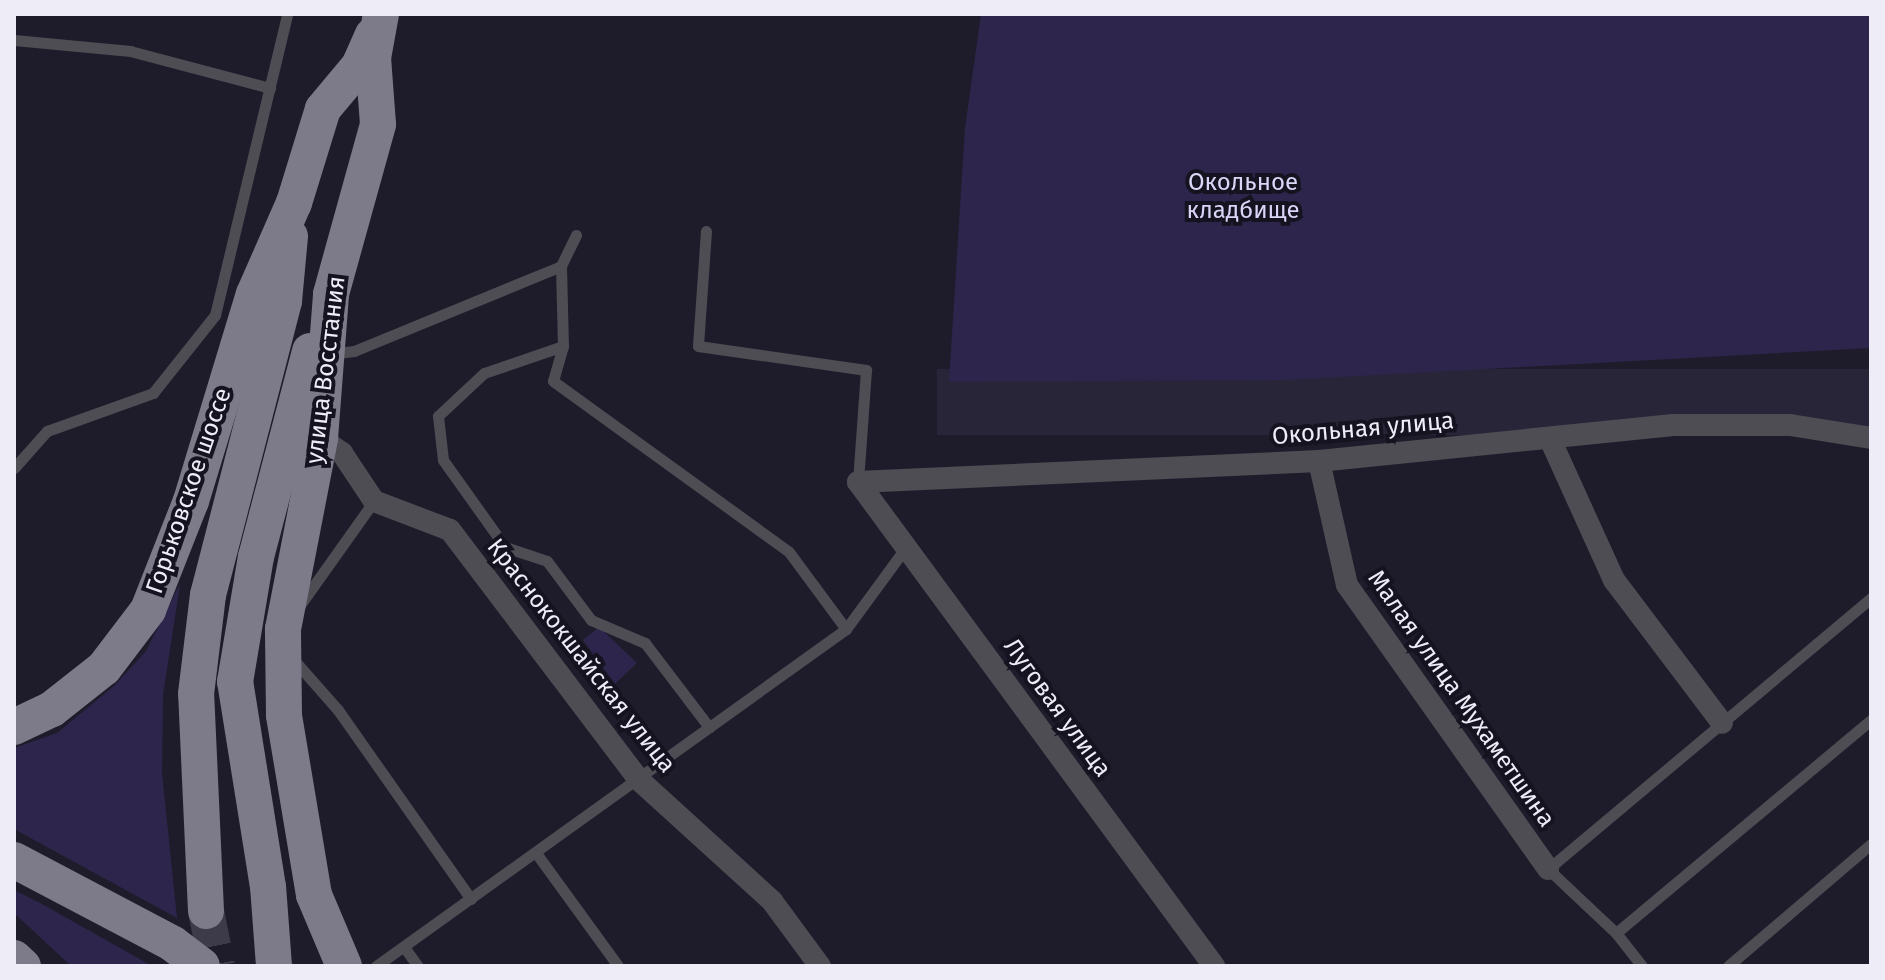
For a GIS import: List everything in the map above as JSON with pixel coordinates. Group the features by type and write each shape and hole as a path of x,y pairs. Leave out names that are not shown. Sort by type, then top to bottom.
{"main road":[{"name":"улица Восстания","path":"294,203 323,109 359,66 381,16"},
{"name":"улица Восстания","path":"344,966 314,895 284,715 283,629 320,438 331,294 378,124 373,58 381,16"},
{"name":"Горьковское шоссе","path":"14,727 52,709 104,668 148,610 191,501 254,294 294,203"},
{"path":"206,911 196,694 205,623 284,301 294,203"},
{"path":"274,966 268,887 235,682 259,546 313,338 331,294"},
{"path":"14,860 173,944 202,966"},
{"path":"14,958 23,966"}],"street":[{"name":"Окольная улица","path":"858,482 1319,461 1673,425 1790,425 1871,438"},
{"path":"320,438 342,453 374,501"},
{"path":"1550,439 1614,580 1722,723"},
{"name":"Малая улица Мухаметшина","path":"1319,461 1347,585 1548,869"},
{"name":"Луговая улица","path":"858,482 1214,966"},
{"name":"Краснококшайская улица","path":"374,501 450,530 638,779 772,901 820,966"}],"lane":[{"path":"14,468 47,431 153,393 215,315 287,14"},
{"path":"14,40 130,51 270,88"},
{"path":"706,231 698,346 866,370 858,482"},
{"path":"576,235 561,266 563,346 553,381 789,552 846,629"},
{"path":"326,354 354,351 561,266"},
{"path":"563,346 484,373 438,416 443,460 505,547 547,561 591,620 645,643 709,727"},
{"path":"374,501 283,629 292,658 338,710 471,899"},
{"path":"376,966 846,629 906,547"},
{"path":"1642,966 1616,933 1548,869 1871,598"},
{"path":"1616,933 1871,720"},
{"path":"1728,966 1871,844"},
{"path":"536,853 618,966"},
{"path":"404,947 418,966"}],"shaded area":[{"path":"937,369 1871,369 1871,435 937,435"}],"green space":[{"name":"Окольное кладбище","path":"981,14 1871,14 1871,348 1285,380 949,382 965,128"},
{"path":"180,584 163,695 162,773 177,918 14,829 14,748 57,733 114,686 146,651"},
{"path":"599,627 637,663 615,684 583,640"},
{"path":"14,890 152,966 71,966 14,913"}],"tunnel":[{"path":"206,911 217,966"}]}
